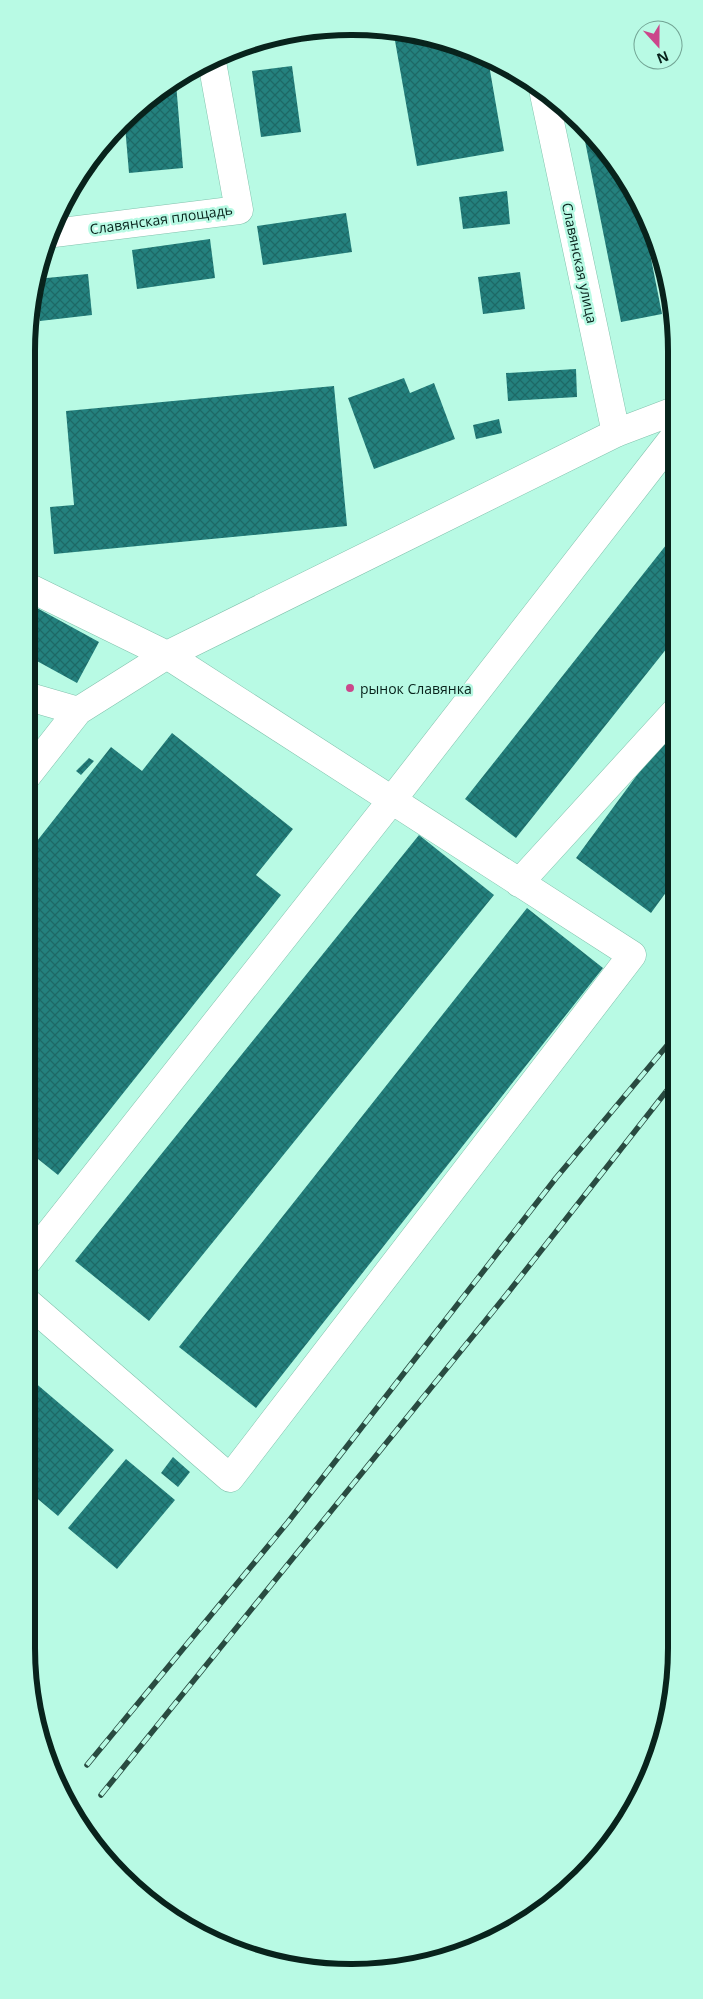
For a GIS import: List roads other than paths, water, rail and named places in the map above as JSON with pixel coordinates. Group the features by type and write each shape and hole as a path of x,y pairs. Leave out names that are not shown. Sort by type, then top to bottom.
{"street":[{"name":"Славянская площадь","path":"58,232 239,210 213,67"},
{"name":"Славянская улица","path":"546,101 616,433"},
{"path":"35,766 78,711 167,655 616,433 668,414"},
{"path":"35,1252 392,800 668,445"},
{"path":"35,590 167,655 632,956 230,1478 35,1308"},
{"path":"35,699 78,711"},
{"path":"519,883 668,720"}],"railway":[{"path":"87,1765 288,1522 556,1178 668,1044"},
{"path":"101,1795 507,1294 668,1089"}],"place":[{"name":"рынок Славянка","path":"350,688"}]}
